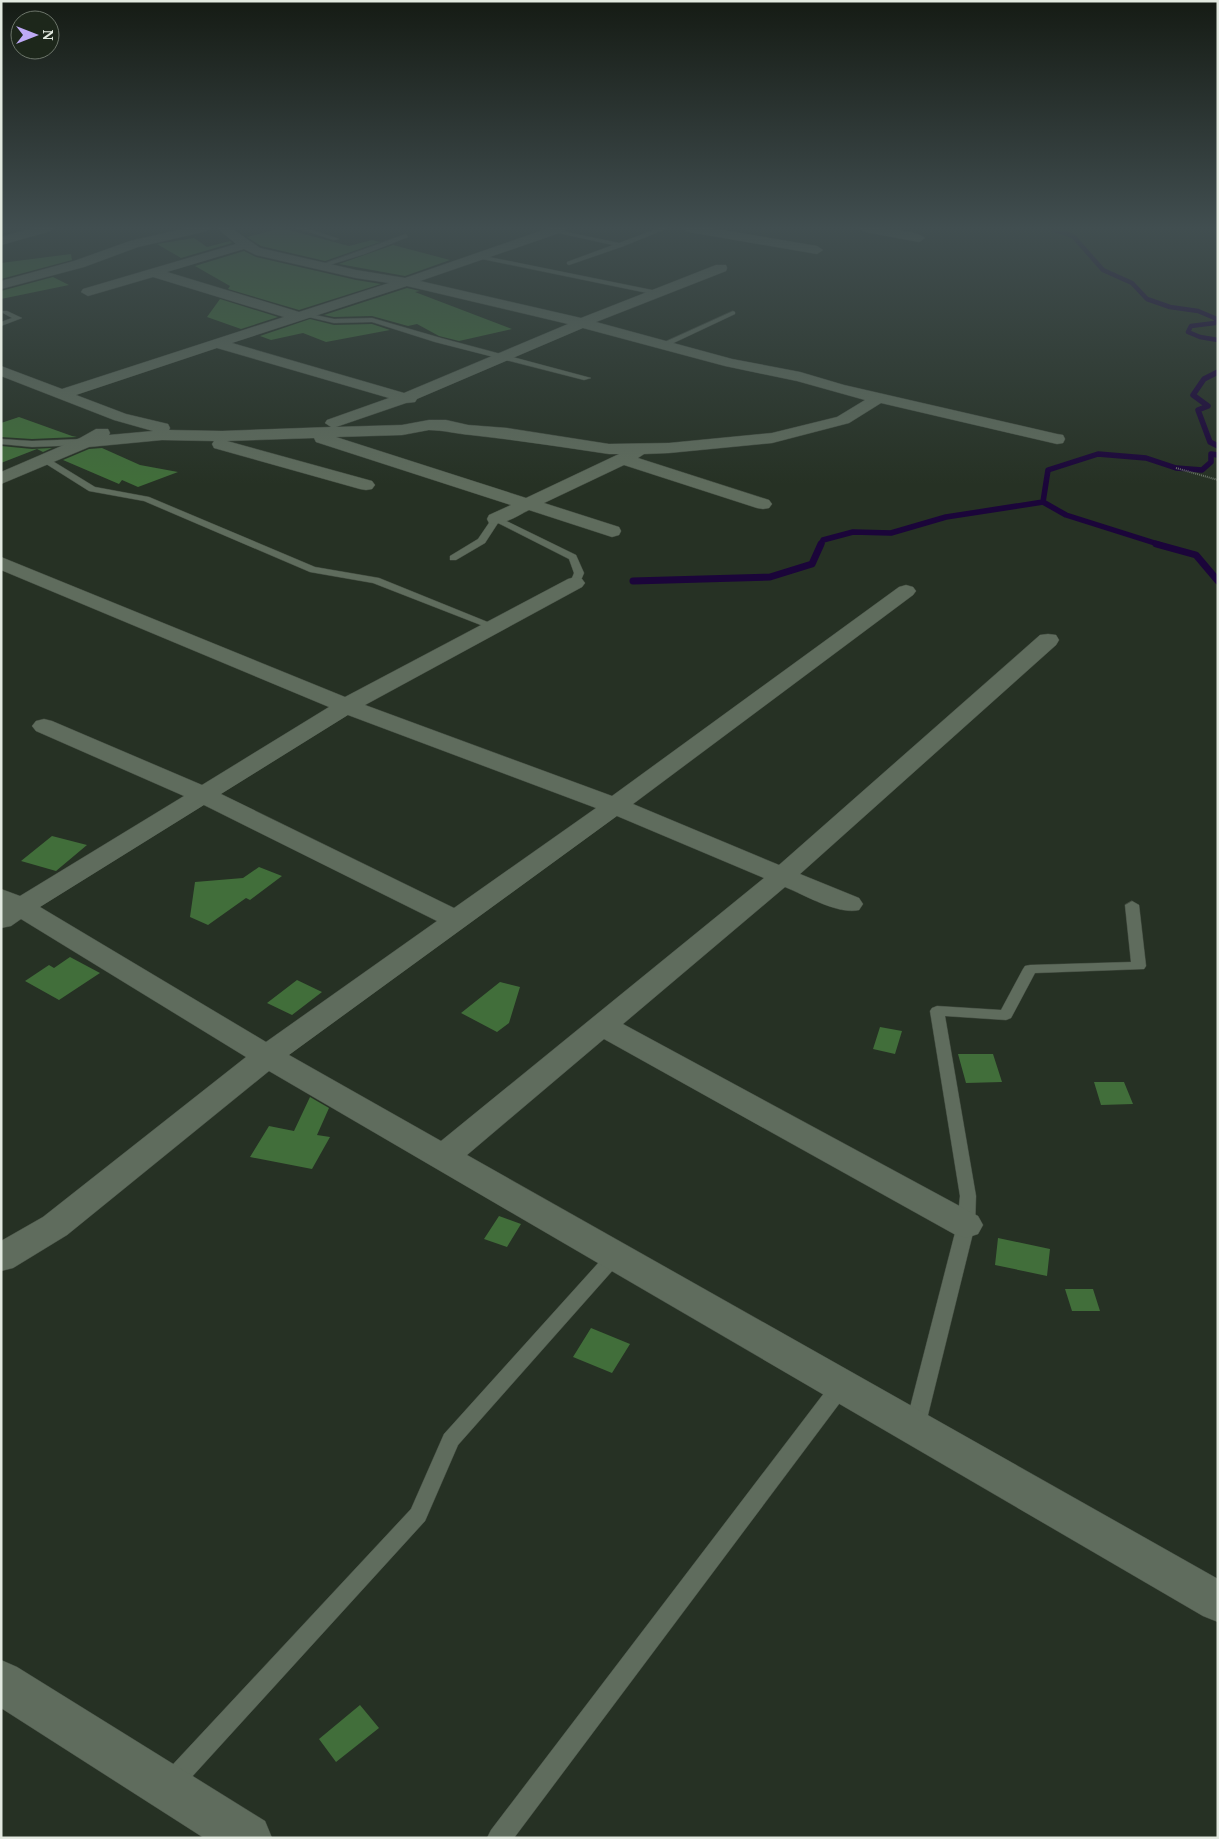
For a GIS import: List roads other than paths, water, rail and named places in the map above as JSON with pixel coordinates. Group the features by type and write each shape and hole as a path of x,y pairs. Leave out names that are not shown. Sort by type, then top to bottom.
{"street":[{"path":"296,314 303,316"},
{"path":"62,394 310,314"},
{"path":"543,314 730,363 800,377 879,398 1057,439"},
{"path":"304,432 405,398 605,314"},
{"path":"219,344 433,406"},
{"path":"1,371 120,417 188,434 366,485"},
{"path":"86,442 162,435 222,436 402,430 429,425 446,425 468,430 507,433 608,449 669,448 772,438 843,420 879,398"},
{"path":"451,411 488,422 507,433"},
{"path":"1,479 86,442 107,430 120,417"},
{"path":"304,432 612,531"},
{"path":"496,519 646,449"},
{"path":"624,459 763,504"},
{"path":"1,563 346,706 615,806 849,904"},
{"path":"8,908 204,795 346,706 575,583"},
{"path":"1,1258 56,1226 267,1056 615,806 906,591"},
{"path":"443,1157 782,876 1048,640"},
{"path":"44,726 204,795 456,920"},
{"path":"8,908 1218,1602"},
{"path":"602,1025 966,1225"},
{"path":"1,1682 248,1838"}],"lane":[{"path":"1,324 18,318 9,314"},
{"path":"662,345 731,314"},
{"path":"303,316 334,321 372,320 502,357 587,378"},
{"path":"1,441 67,444 86,442"},
{"path":"46,460 92,488 146,499 312,570 375,580 495,627"},
{"path":"453,558 482,541 496,519 573,557 579,573 575,583"},
{"path":"914,1428 966,1225 968,1196 937,1011 1006,1015 1030,969 1139,966 1132,904"},
{"path":"167,1787 418,1515 451,1440 615,1256"},
{"path":"499,1838 842,1386"}],"waterway":[{"path":"1205,314 1217,319 1215,323 1191,326 1188,332 1200,337 1218,340"},
{"path":"1218,372 1204,379 1193,395 1208,406 1198,410 1210,442 1218,446"},
{"path":"1043,502 1048,470 1098,454 1146,458 1176,468 1202,470 1211,462 1211,454 1218,455"},
{"path":"821,545 823,540 853,532 891,533 946,517 1043,502"},
{"path":"1043,502 1066,515 1161,545"},
{"path":"633,581 770,577 812,564 821,544"},
{"path":"1156,544 1196,555 1218,581"}]}
